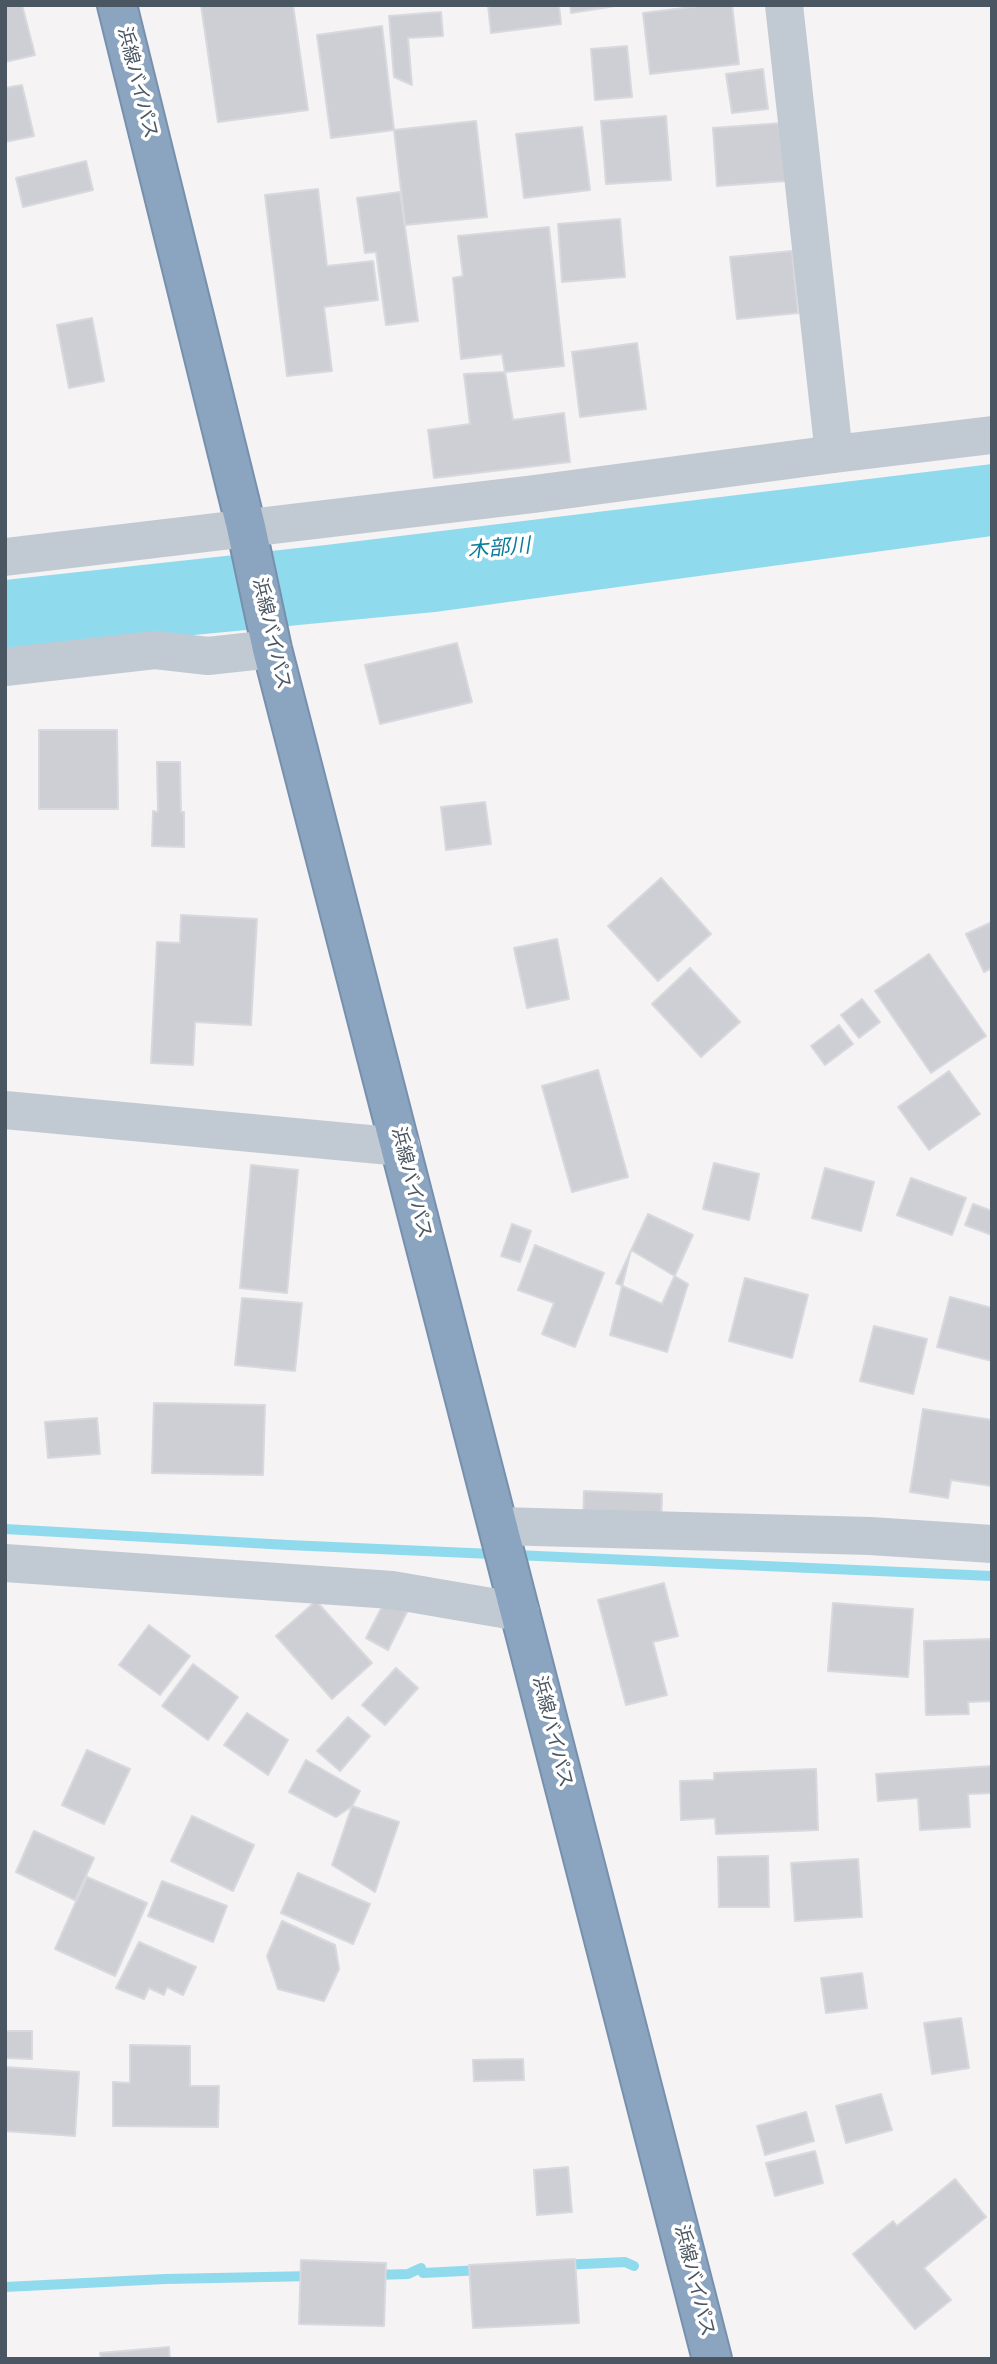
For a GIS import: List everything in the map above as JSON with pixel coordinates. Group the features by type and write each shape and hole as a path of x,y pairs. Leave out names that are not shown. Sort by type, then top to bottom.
{"highway":[{"name":"浜線バイパス","path":"117,5 247,532 271,643 712,2359"}],"street":[{"path":"784,5 834,454"},
{"path":"5,557 247,532 992,435"},
{"path":"5,667 155,650 208,656 271,643"},
{"path":"5,1110 401,1147"},
{"path":"498,1526 870,1536 992,1545"},
{"path":"5,1563 392,1590 520,1612"}],"water":[{"name":"木部川","path":"992,464 992,536 435,612 5,656 5,580 326,545"}],"building":[{"path":"5,5 22,5 35,55 5,62"},
{"path":"201,5 293,5 308,110 218,122"},
{"path":"488,5 559,5 561,24 491,33"},
{"path":"570,5 615,5 615,6 571,13"},
{"path":"708,5 732,5 739,64 650,74 643,13"},
{"path":"441,12 443,36 408,38 412,85 394,77 389,16"},
{"path":"382,26 394,130 331,138 317,35"},
{"path":"627,46 632,97 595,100 591,49"},
{"path":"763,69 768,109 732,113 726,74"},
{"path":"22,85 34,136 5,142 5,88"},
{"path":"666,116 671,180 606,184 601,121"},
{"path":"476,121 487,217 405,225 394,130"},
{"path":"782,123 786,181 717,186 713,128"},
{"path":"582,127 590,190 524,198 516,134"},
{"path":"86,161 93,190 23,207 16,178"},
{"path":"318,189 327,266 373,261 378,300 324,307 332,371 287,376 265,195"},
{"path":"400,192 418,321 386,325 376,252 365,253 357,198"},
{"path":"620,219 625,277 562,282 558,224"},
{"path":"549,227 564,366 505,372 502,354 461,359 453,278 463,276 458,236"},
{"path":"792,251 798,313 737,319 730,257"},
{"path":"92,318 104,381 69,388 57,325"},
{"path":"637,343 646,409 580,417 572,352"},
{"path":"505,372 513,420 564,413 570,462 434,478 428,430 470,424 464,374"},
{"path":"457,643 472,702 380,724 365,665"},
{"path":"39,730 117,730 118,809 39,809"},
{"path":"157,762 180,762 184,847 152,846 153,811 158,812"},
{"path":"485,802 491,844 446,850 441,807"},
{"path":"661,878 711,934 658,981 608,926"},
{"path":"181,915 257,919 251,1025 195,1022 193,1065 151,1063 157,942 180,943"},
{"path":"992,922 992,968 984,972 966,934"},
{"path":"557,939 569,999 527,1008 514,948"},
{"path":"929,954 986,1036 931,1073 875,991"},
{"path":"690,968 740,1022 701,1057 652,1004"},
{"path":"862,999 880,1022 859,1038 841,1015"},
{"path":"839,1025 853,1044 825,1065 811,1046"},
{"path":"598,1070 628,1177 572,1192 542,1086"},
{"path":"949,1071 980,1114 929,1150 898,1107"},
{"path":"714,1163 759,1174 749,1220 703,1209"},
{"path":"251,1165 298,1170 287,1293 240,1288"},
{"path":"825,1168 874,1182 861,1231 812,1218"},
{"path":"911,1178 966,1198 952,1235 897,1215"},
{"path":"973,1204 992,1211 992,1235 965,1225"},
{"path":"648,1214 693,1235 662,1304 616,1283"},
{"path":"512,1224 531,1231 520,1262 501,1256"},
{"path":"535,1245 604,1273 575,1347 542,1334 554,1303 518,1290"},
{"path":"631,1250 688,1284 667,1352 610,1335"},
{"path":"745,1278 808,1295 792,1358 729,1341"},
{"path":"950,1297 992,1308 992,1361 937,1347"},
{"path":"242,1298 302,1303 295,1371 235,1365"},
{"path":"874,1326 927,1339 913,1394 860,1381"},
{"path":"154,1403 265,1405 263,1475 152,1473"},
{"path":"923,1409 992,1420 992,1486 951,1480 948,1498 910,1492"},
{"path":"97,1418 100,1454 48,1458 45,1422"},
{"path":"584,1491 662,1494 661,1529 583,1526"},
{"path":"664,1583 678,1636 653,1642 667,1695 626,1705 598,1600"},
{"path":"316,1601 372,1663 332,1699 276,1636"},
{"path":"385,1601 407,1612 388,1650 366,1638"},
{"path":"833,1603 913,1609 908,1677 828,1671"},
{"path":"149,1625 190,1656 160,1695 119,1665"},
{"path":"992,1639 992,1714 991,1701 968,1702 969,1714 926,1715 924,1641"},
{"path":"193,1664 238,1697 208,1740 162,1706"},
{"path":"396,1668 418,1688 385,1725 362,1705"},
{"path":"247,1713 288,1740 268,1775 224,1745"},
{"path":"348,1717 370,1736 340,1771 317,1751"},
{"path":"87,1750 130,1769 104,1824 62,1805"},
{"path":"306,1760 360,1791 352,1806 336,1817 289,1792"},
{"path":"992,1766 992,1793 968,1794 970,1827 920,1830 918,1798 878,1801 876,1774"},
{"path":"816,1769 818,1830 716,1834 715,1818 681,1820 680,1781 714,1780 714,1773"},
{"path":"352,1806 399,1822 375,1892 332,1865"},
{"path":"192,1816 254,1845 233,1891 171,1861"},
{"path":"34,1831 94,1858 75,1900 16,1872"},
{"path":"768,1856 769,1907 719,1907 718,1857"},
{"path":"858,1859 862,1917 795,1921 791,1863"},
{"path":"298,1873 370,1904 353,1944 281,1913"},
{"path":"87,1877 147,1903 115,1976 55,1949"},
{"path":"162,1881 227,1906 213,1942 148,1916"},
{"path":"282,1921 335,1945 339,1969 324,2001 278,1989 267,1956"},
{"path":"139,1942 196,1967 183,1995 167,1987 164,1995 149,1988 144,1999 116,1988"},
{"path":"862,1973 867,2008 826,2013 821,1978"},
{"path":"961,2018 969,2068 932,2074 924,2023"},
{"path":"5,2031 32,2031 32,2059 5,2058"},
{"path":"130,2045 190,2046 190,2086 219,2086 218,2127 113,2126 113,2082 130,2083"},
{"path":"523,2059 524,2080 474,2081 473,2060"},
{"path":"5,2067 79,2072 75,2136 5,2131"},
{"path":"881,2094 892,2130 846,2143 836,2106"},
{"path":"806,2112 814,2141 765,2155 757,2126"},
{"path":"815,2151 823,2183 775,2196 766,2163"},
{"path":"568,2167 572,2212 537,2215 534,2170"},
{"path":"955,2179 986,2217 924,2268 951,2300 915,2329 853,2254 893,2221 897,2226"},
{"path":"575,2259 579,2323 473,2328 469,2265"},
{"path":"301,2260 386,2263 384,2326 299,2324"},
{"path":"169,2347 170,2359 101,2359 100,2353"}],"waterway":[{"path":"5,1529 288,1545 992,1576"},
{"path":"561,2265 625,2262 634,2266"},
{"path":"373,2275 408,2274 421,2268 423,2273 482,2270"},
{"path":"5,2287 165,2279 315,2276"}]}
